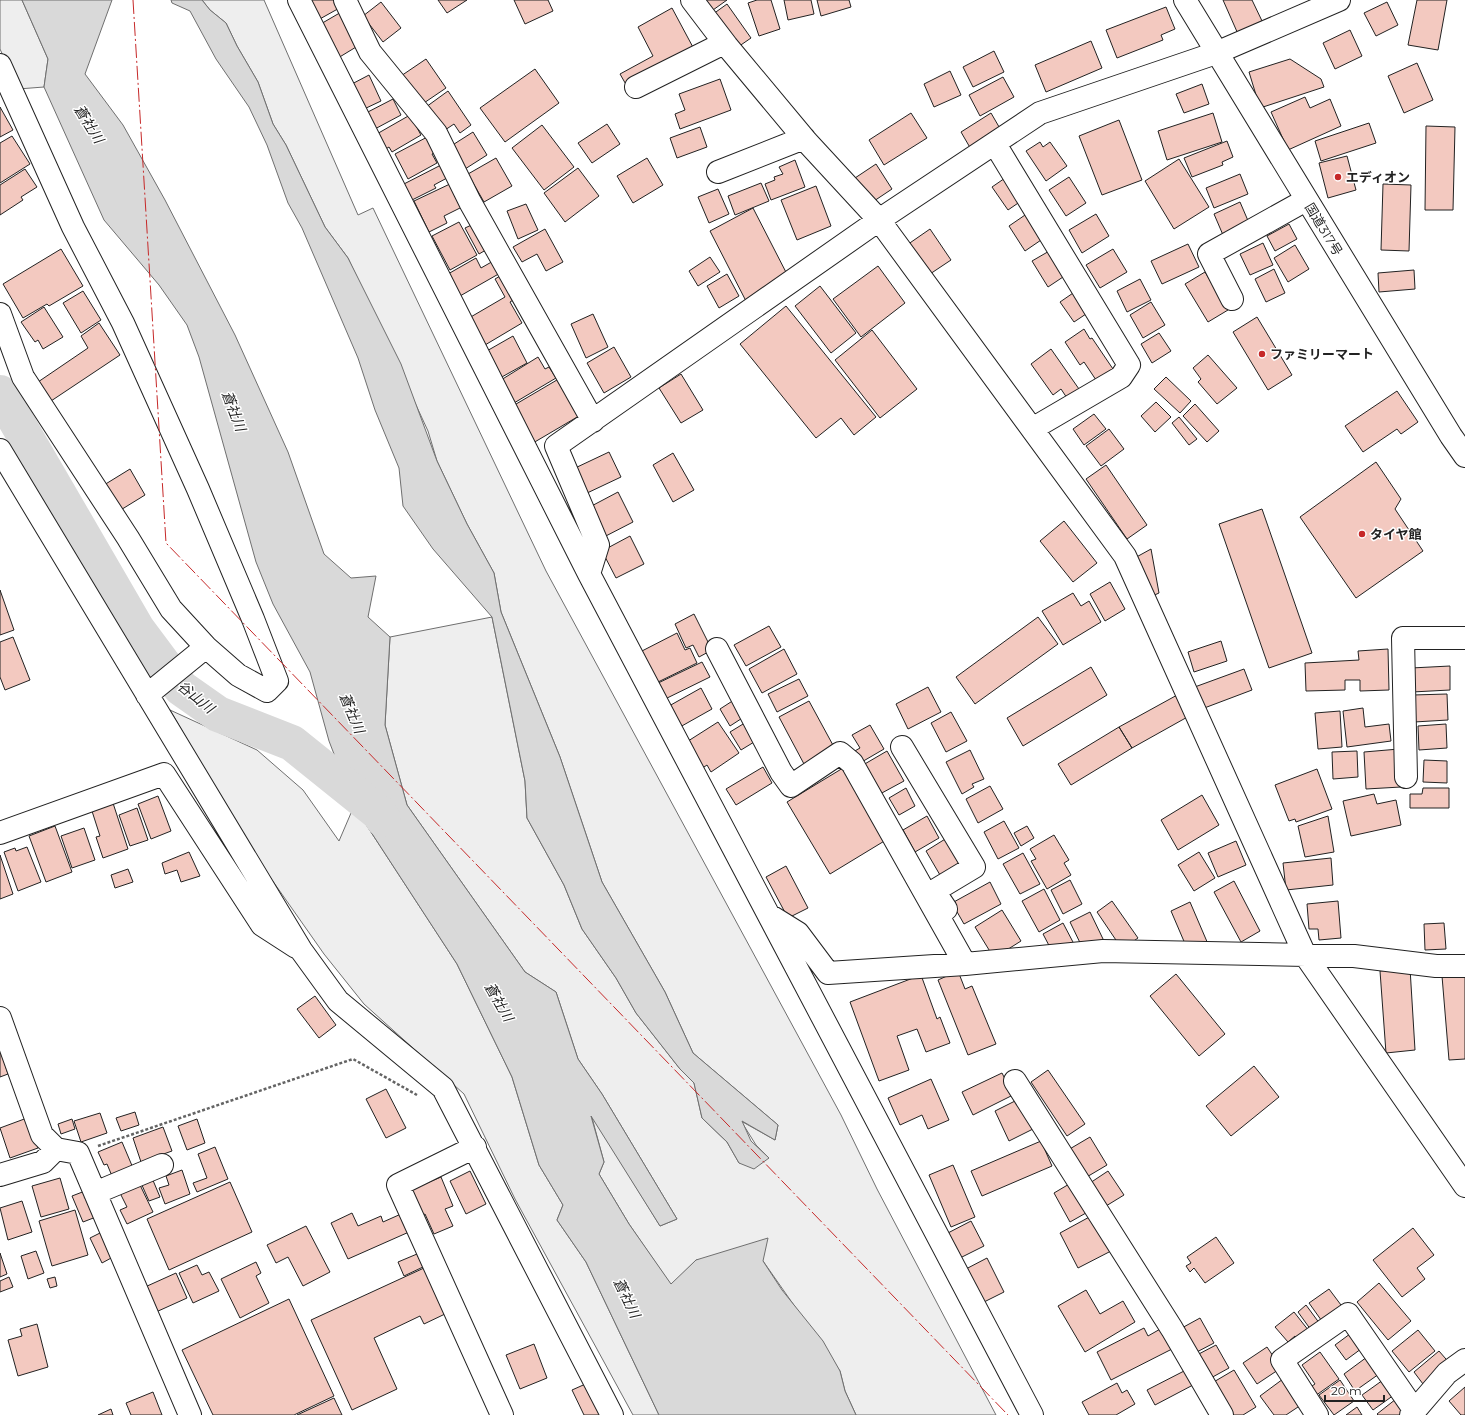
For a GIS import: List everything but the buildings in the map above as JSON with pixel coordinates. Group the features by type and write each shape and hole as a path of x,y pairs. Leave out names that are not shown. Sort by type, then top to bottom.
{"main road":[{"path":"299,0 589,574 1032,1415"},
{"path":"345,0 370,52 436,133 470,202 593,421"},
{"path":"692,0 724,43 804,138 880,220 1125,556 1305,955 1465,1186"},
{"name":"国道317号","path":"1186,0 1216,53 1306,200 1458,435 1465,456"},
{"path":"589,574 598,545 556,446 880,220 1040,113 1216,53 1339,0"},
{"path":"636,87 724,43"},
{"path":"0,65 73,227 123,323 198,489 277,681 267,691 238,675 206,647 171,609 128,538 23,377 0,314"},
{"path":"718,172 804,138"},
{"path":"995,144 1129,365 1121,377 1032,430"},
{"path":"1232,299 1209,254 1306,200"},
{"path":"0,450 301,950 338,1001 443,1088 475,1147 612,1415"},
{"path":"1406,777 1403,638 1465,638"},
{"path":"148,695 206,647"},
{"path":"717,649 781,772 791,786 840,753 852,763 974,963"},
{"path":"902,747 974,866 934,891 974,963"},
{"path":"0,833 164,774 262,925 301,950"},
{"path":"768,914 798,934 828,974 974,963 1103,951 1354,956 1436,966 1465,966"},
{"path":"0,1018 42,1134 56,1149 78,1153 190,1415"},
{"path":"1015,1081 1172,1329 1222,1415"},
{"path":"475,1147 398,1185 502,1415"},
{"path":"0,1175 43,1162 56,1149"},
{"path":"95,1193 162,1165"},
{"path":"1317,1415 1282,1360 1348,1314 1413,1413 1447,1373 1465,1360"}],"path":[{"path":"78,1153 353,1059 421,1098"}],"shaded area":[{"path":"0,0 22,0 48,59 44,87 18,89 0,49"},
{"path":"202,0 264,0 358,215 373,208 546,571 841,1115 877,1189 996,1415 856,1415 845,1391 840,1371 763,1261 696,1260 671,1285 629,1224 599,1174 604,1162 591,1114 660,1226 677,1219 602,1094 578,1059 556,992 525,972 407,805 385,725 390,637 492,617 525,781 527,818 564,885 582,929 616,978 636,1013 680,1069 694,1083 702,1118 727,1142 739,1163 769,1158 756,1145 741,1121 775,1140 778,1125 693,1053 665,992 602,882 560,757 501,612 494,573 467,524 437,461 428,431 348,258 325,227 286,145 273,124 258,82 237,46 226,23 210,10"},
{"path":"170,710 257,750 303,790 339,841 354,806 457,964 512,1077 539,1165 563,1205 557,1220 586,1262 659,1415 633,1415 515,1199 464,1094 364,1004 324,954 253,853"}],"water":[{"name":"蒼社川","path":"22,0 112,0 85,74 123,125 165,200 235,335 288,452 324,554 351,578 376,576 368,617 390,637 385,725 407,805 525,972 556,992 578,1059 602,1094 677,1219 660,1226 591,1116 604,1162 599,1174 629,1224 671,1284 696,1260 768,1238 763,1261 782,1290 823,1341 840,1371 845,1391 856,1415 659,1415 586,1262 557,1220 563,1205 539,1165 512,1077 457,964 354,806 329,741 310,672 273,604 256,562 199,357 187,325 159,285 104,220 44,87 48,59"},
{"path":"171,0 202,0 210,10 226,23 237,46 258,82 273,124 286,145 325,227 348,258 401,364 437,461 467,524 494,573 501,612 560,757 602,882 665,992 693,1053 778,1125 775,1140 742,1121 751,1141 769,1158 754,1169 739,1163 727,1142 702,1118 694,1083 680,1069 636,1013 616,978 582,929 564,885 527,818 525,781 492,617 433,549 403,506 399,468 375,410 358,358 302,228 288,203 267,145 249,107 216,59 190,11 172,3"}],"waterway":[{"name":"谷山川","path":"0,393 137,629 181,688 218,714 292,743 379,813 383,819"}],"power":[{"path":"133,0 166,543 1008,1415"}],"place":[{"name":"エディオン","path":"1338,177"},
{"name":"ファミリーマート","path":"1262,354"},
{"name":"タイヤ館","path":"1362,534"}]}
